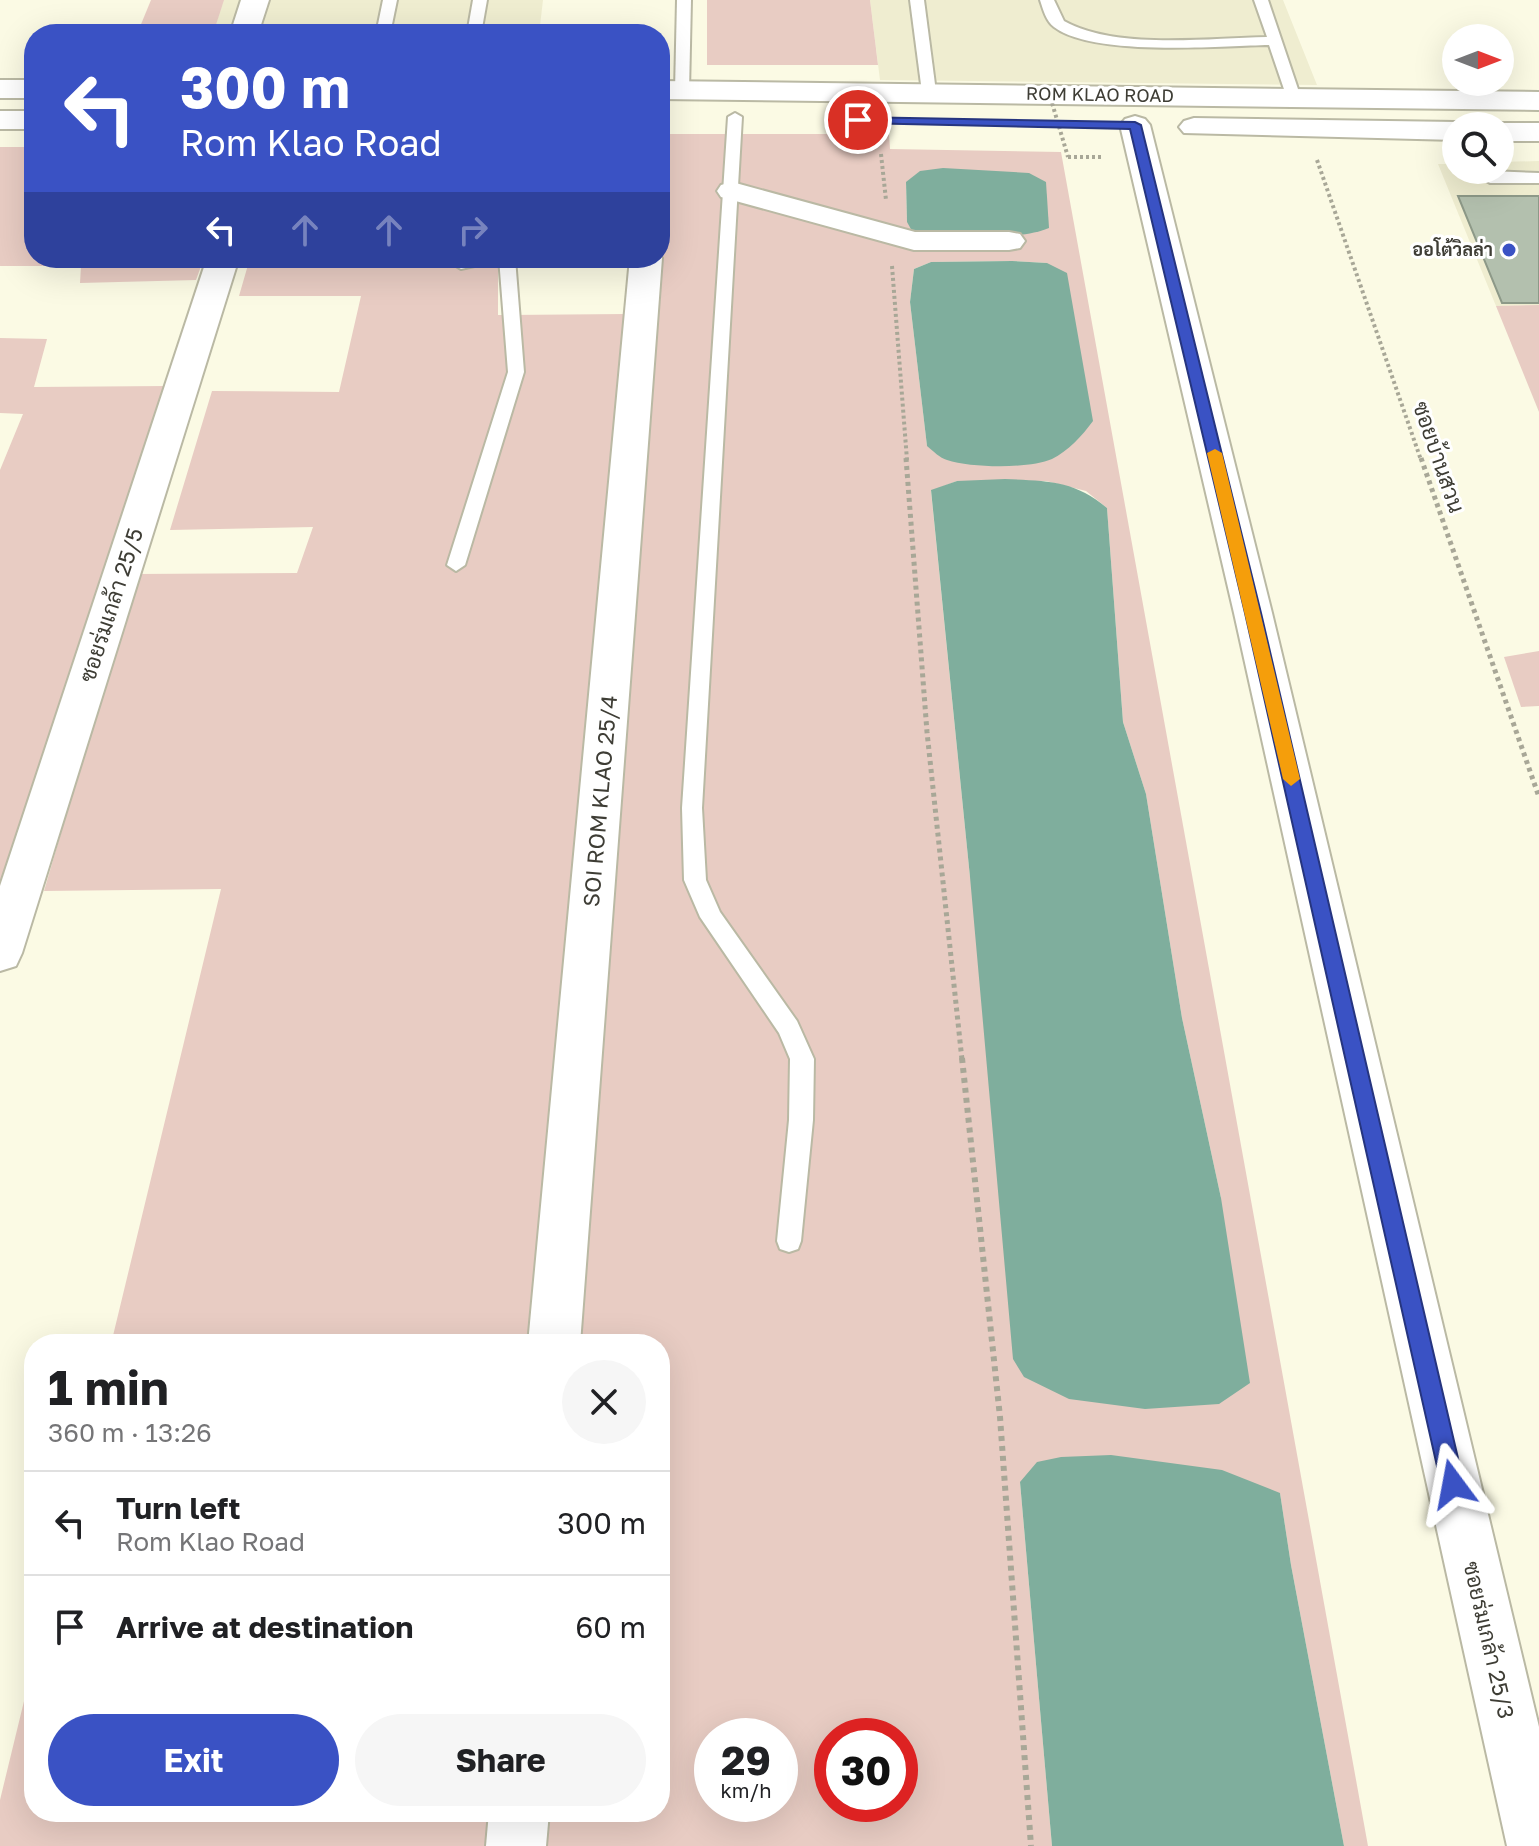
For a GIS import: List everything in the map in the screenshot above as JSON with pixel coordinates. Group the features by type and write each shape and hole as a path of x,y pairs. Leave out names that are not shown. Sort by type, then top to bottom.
{"street":[{"path":"247,24 255,0"},
{"path":"0,89 24,89"},
{"name":"ROM KLAO ROAD","path":"671,90 1539,101"},
{"path":"670,116 935,121"},
{"path":"0,120 24,120"},
{"name":"ROM KLAO ROAD","path":"1120,125 1442,135"},
{"name":"ซอยร่มเกล้า 25/3","path":"1120,125 1253,613 1537,1846"},
{"path":"1514,132 1539,132"},
{"path":"732,191 914,241 1009,241"},
{"name":"ซอยร่มเกล้า 25/5","path":"0,953 220,268"},
{"name":"SOI ROM KLAO 25/4","path":"555,1334 645,268"},
{"path":"516,1846 518,1822"}],"lane":[{"path":"385,24 390,0"},
{"path":"476,24 480,0"},
{"path":"671,90 684,0"},
{"path":"917,0 929,92"},
{"path":"1047,0 1052,16 1061,26 1099,37 1275,41"},
{"path":"1261,0 1294,98"},
{"path":"735,117 692,793 695,880 711,917 789,1028 802,1059 801,1120 789,1241"},
{"path":"1514,178 1539,178"},
{"path":"456,565 516,372 508,268"}],"path":[{"path":"1047,86 1068,157"},
{"name":"ซอยบ้านสวน","path":"1306,129 1539,797"},
{"path":"881,154 927,732 1000,1417 1031,1846"}],"shaded area":[{"path":"151,0 224,0 216,24 141,24"},
{"path":"223,0 543,0 540,24 216,24"},
{"path":"707,0 870,0 878,65 707,65"},
{"path":"870,0 1283,0 1317,85 880,80"},
{"path":"670,134 889,134 890,149 1061,152 1368,1846 1344,1846 1280,1493 1020,1482 1052,1846 542,1846 544,1822 670,1822 670,1334 578,1334 658,268 670,268","holes":["906,182 954,235 907,222","931,262 1047,263 927,446 910,302 914,269","957,481 1046,481 1086,491 1107,508 1123,722 1146,794 1182,1018 1221,1198 970,877 931,491"]},
{"path":"0,147 24,147 24,266 0,266"},
{"name":"ออโต้วิลล่า","path":"1539,161 1539,305 1496,306 1446,184 1514,184 1514,162"},
{"path":"943,168 1029,173 1046,182 1049,228 1001,236 912,231 907,222 906,182 920,171"},
{"path":"931,262 1047,263 1067,273 1093,421 1069,447 1042,462 1000,466 947,460 927,446 910,302 914,269"},
{"path":"81,268 200,268 196,280 80,283"},
{"path":"247,268 498,268 498,315 625,314 593,721 536,1334 113,1334 221,889 44,891 137,574 297,573 313,527 170,530 212,391 339,392 361,296 239,296"},
{"path":"1539,305 1539,412 1496,306"},
{"path":"0,338 47,339 34,387 167,386 0,888 0,470 23,414 0,413"},
{"path":"1005,479 1071,487 1107,508 1123,722 1146,794 1182,1018 1221,1198 1250,1383 1219,1404 1145,1409 1069,1399 1024,1377 1013,1359 970,877 931,490 957,481"},
{"path":"1539,651 1539,706 1521,707 1504,657"},
{"path":"1111,1455 1222,1470 1280,1493 1344,1846 1052,1846 1020,1482 1037,1462 1061,1457"},
{"path":"24,1701 24,1822 490,1822 488,1846 0,1846 0,1800"}],"building":[{"name":"ออโต้วิลล่า","path":"1458,196 1539,196 1539,303 1502,303"}],"slow traffic":[{"path":"1215,453 1291,779"}],"place":[{"name":"ออโต้วิลล่า","path":"1509,250"}],"route":[{"path":"858,120 1135,125 1253,613 1453,1484"}]}
